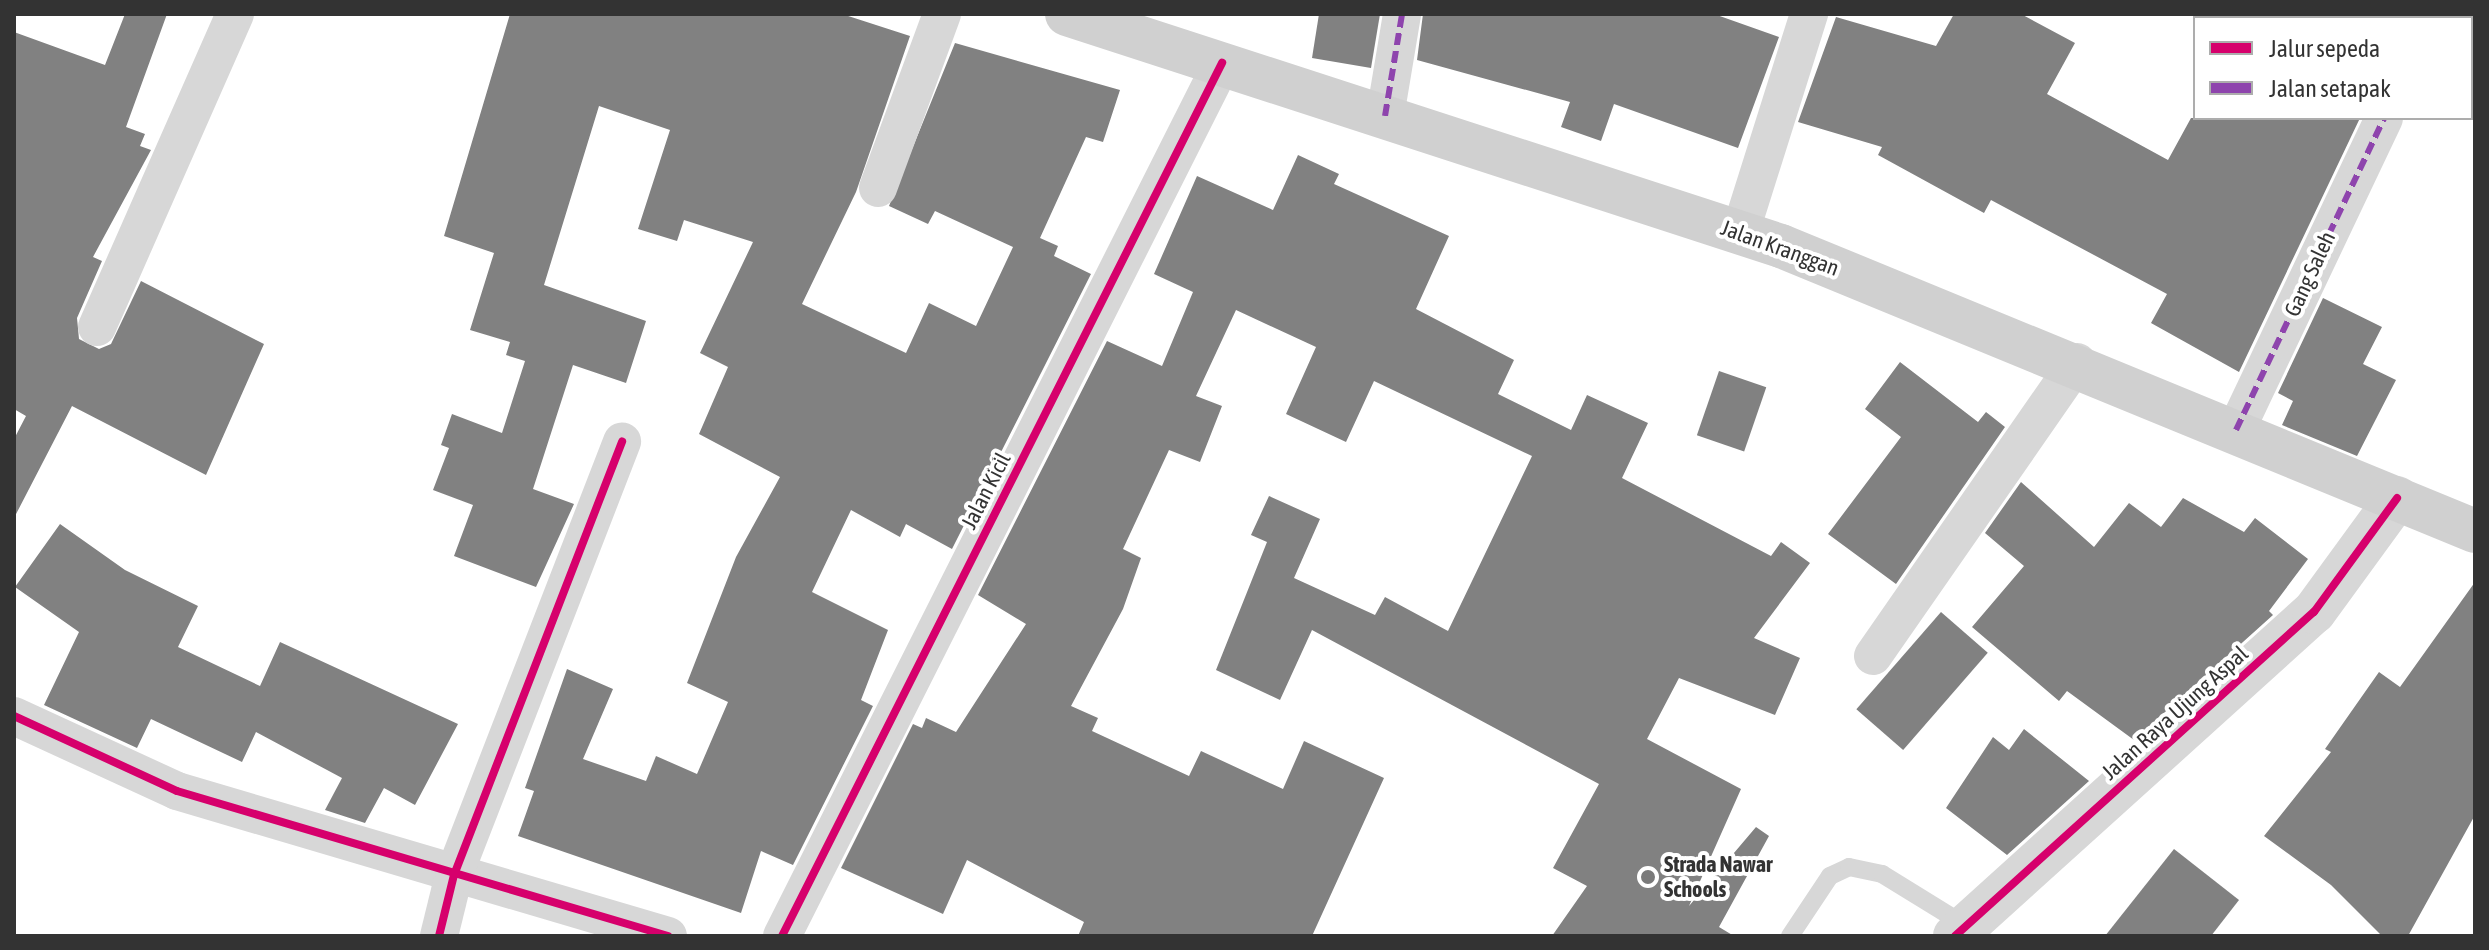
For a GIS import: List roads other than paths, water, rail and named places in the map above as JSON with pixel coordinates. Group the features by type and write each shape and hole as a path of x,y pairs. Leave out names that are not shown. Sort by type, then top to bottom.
{"main road":[{"name":"Jalan Kranggan","path":"1067,14 1740,233 2077,362 2475,531"}],"street":[{"path":"97,327 235,14"},
{"path":"878,188 942,14"},
{"path":"1385,116 1402,14"},
{"path":"1740,233 1809,14"},
{"name":"Jalan Kicil","path":"782,936 1222,63"},
{"name":"Gang Saleh","path":"2236,430 2383,120"},
{"path":"1873,656 2077,362"},
{"path":"439,936 454,875 622,441"},
{"name":"Jalan Raya Ujung Aspal","path":"1960,931 2314,612 2397,498"},
{"path":"14,716 177,791 668,936"}],"lane":[{"path":"1790,936 1830,876 1849,867 1882,874 1960,931"}],"place":[{"name":"Strada Nawar Schools","path":"1648,877"}]}
